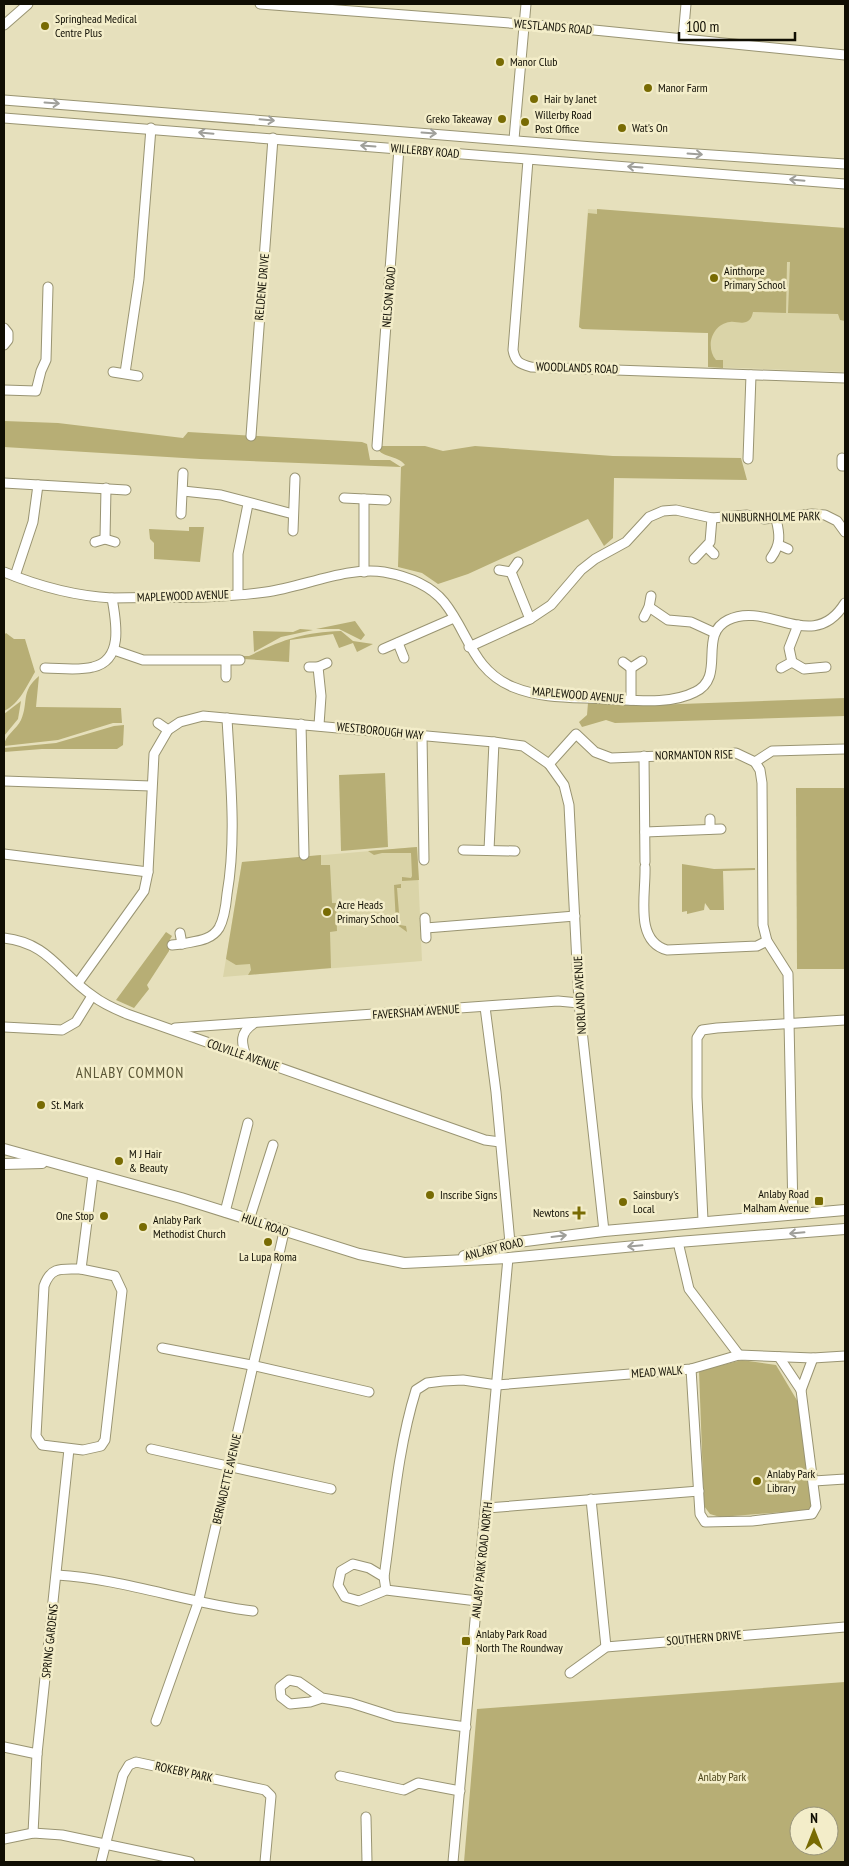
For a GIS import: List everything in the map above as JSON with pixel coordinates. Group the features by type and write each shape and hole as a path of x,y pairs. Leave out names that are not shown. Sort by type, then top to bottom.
{"main road":[{"name":"HULL ROAD","path":"4,1149 225,1212 284,1232 376,1259 404,1262 449,1260"},
{"name":"HULL ROAD","path":"4,1164 56,1163"},
{"name":"ANLABY ROAD","path":"449,1260 510,1243 604,1231 703,1220 845,1210"},
{"name":"ANLABY ROAD","path":"449,1260 508,1258 845,1229"}],"street":[{"path":"4,26 28,4"},
{"name":"WESTLANDS ROAD","path":"260,4 524,24 845,55"},
{"path":"393,14 394,4"},
{"path":"514,139 526,4"},
{"path":"683,38 686,4"},
{"name":"WILLERBY ROAD","path":"4,100 844,163"},
{"name":"WILLERBY ROAD","path":"4,118 151,128 528,160 845,184"},
{"path":"126,374 138,279 151,128"},
{"name":"RELDENE DRIVE","path":"251,436 273,138"},
{"name":"NELSON ROAD","path":"377,446 399,148"},
{"name":"WOODLANDS ROAD","path":"528,160 513,350 514,358 520,364 531,367 751,374"},
{"path":"4,390 36,390 46,360 48,288"},
{"path":"4,328 8,333 8,340 4,345"},
{"path":"113,372 138,376"},
{"path":"748,459 751,374 845,378"},
{"path":"181,514 183,474"},
{"path":"293,530 295,478"},
{"path":"4,483 126,490"},
{"path":"15,576 33,522 38,485"},
{"path":"105,539 106,488"},
{"path":"183,491 221,495 248,504 293,514"},
{"path":"344,498 386,500"},
{"path":"364,500 364,572"},
{"path":"238,594 238,554 248,504"},
{"name":"NUNBURNHOLME PARK","path":"469,647 530,619 550,605 581,570 626,542 648,517 663,511 676,510 712,518 747,515 764,519 776,519 812,514 825,515 837,521 845,532"},
{"path":"694,559 706,547 712,535 712,518"},
{"path":"771,558 779,545 776,519"},
{"path":"95,542 105,539 115,542"},
{"path":"779,545 788,549"},
{"path":"706,547 714,554"},
{"path":"511,572 518,562"},
{"path":"499,570 511,572"},
{"name":"MAPLEWOOD AVENUE","path":"4,572 90,597 112,598 238,594 290,588 364,572 383,572 426,586 444,602 469,647 494,675 519,689 553,696 631,700 685,696 697,692 706,684 711,673 712,639 715,633"},
{"path":"511,572 530,619"},
{"path":"644,617 649,607 651,596"},
{"path":"45,668 94,667 102,663 114,650 116,628 112,598"},
{"path":"649,607 659,612 668,620 691,622 715,633 727,620 738,616 751,616 812,627 842,616 845,603"},
{"path":"383,649 454,618"},
{"path":"798,625 789,648 792,662 804,669 826,667"},
{"path":"398,642 404,658"},
{"path":"114,650 143,660 240,660"},
{"path":"226,660 226,677"},
{"path":"632,668 642,661"},
{"path":"623,662 632,668"},
{"path":"782,668 792,662"},
{"path":"319,725 321,696 313,667 327,663"},
{"path":"631,700 632,668"},
{"name":"WESTBOROUGH WAY","path":"168,730 180,722 203,716 319,725 523,746 549,764"},
{"path":"172,945 209,939 219,928 225,909 232,861 232,806 227,718"},
{"path":"78,983 144,891 148,872 154,754 168,730 158,723"},
{"path":"301,724 304,856"},
{"name":"NORMANTON RISE","path":"549,764 576,734 595,752 611,758 736,753 754,762"},
{"path":"422,735 428,850 424,860"},
{"path":"489,850 494,742"},
{"path":"793,1214 788,974 767,941 763,924 762,783 760,770 754,762 772,751 845,749"},
{"path":"644,756 646,932 651,942 658,948 667,950 756,946 767,941"},
{"name":"NORLAND AVENUE","path":"549,764 564,785 569,805 579,1003 604,1231"},
{"path":"4,781 151,786"},
{"path":"710,819 710,829"},
{"path":"645,832 721,829"},
{"path":"304,845 314,845"},
{"path":"462,850 515,851"},
{"path":"4,854 148,872"},
{"path":"645,877 656,877"},
{"path":"426,928 575,916"},
{"path":"425,918 426,938"},
{"path":"180,934 182,944"},
{"name":"COLVILLE AVENUE","path":"4,938 21,940 38,948 92,996 119,1010 485,1140 500,1142"},
{"path":"4,1027 62,1030 76,1022 92,996"},
{"name":"FAVERSHAM AVENUE","path":"170,1029 558,1001 579,1003"},
{"path":"485,1006 496,1092 510,1243"},
{"path":"703,1220 697,1096 697,1038 702,1030 845,1020"},
{"path":"246,1056 242,1037 245,1030 254,1024"},
{"path":"225,1212 248,1124"},
{"path":"249,1220 273,1145"},
{"path":"81,1269 93,1174"},
{"name":"BERNADETTE AVENUE","path":"156,1721 198,1603 251,1365 284,1232"},
{"path":"678,1242 689,1289 740,1355"},
{"name":"ANLABY PARK ROAD NORTH","path":"454,1862 508,1258"},
{"path":"81,1269 115,1276 122,1291 105,1440 101,1446 92,1449 69,1449 42,1445 36,1436 44,1286 48,1276 56,1270 81,1269"},
{"path":"162,1348 251,1365 369,1392"},
{"name":"MEAD WALK","path":"384,1578 400,1459 416,1390 427,1383 463,1380 497,1385 691,1370 740,1355 813,1358 845,1356"},
{"path":"779,1357 802,1390"},
{"path":"691,1370 700,1514 705,1522 720,1523 812,1514 816,1507 814,1481 802,1390 813,1358"},
{"name":"SPRING GARDENS","path":"33,1834 37,1754 69,1449"},
{"path":"151,1449 331,1489"},
{"path":"814,1481 845,1479"},
{"path":"487,1508 698,1490"},
{"path":"591,1500 606,1647"},
{"path":"386,1590 384,1578 369,1568 352,1564 341,1571 338,1585 345,1597 360,1600 386,1590 477,1601"},
{"path":"57,1575 88,1577 139,1587 198,1603 253,1611"},
{"name":"SOUTHERN DRIVE","path":"570,1672 606,1647 694,1638 845,1627"},
{"path":"322,1698 351,1703 395,1717 466,1727"},
{"path":"4,1747 37,1754"},
{"name":"ROKEBY PARK","path":"101,1862 123,1775 129,1765 136,1762 265,1790 271,1796 265,1862"},
{"path":"340,1776 404,1790 418,1783 460,1791"},
{"path":"366,1817 367,1862"},
{"path":"4,1839 33,1834 62,1834 188,1862"}],"shaded area":[{"name":"Ainthorpe Primary School","path":"588,209 845,228 845,372 708,367 708,333 582,329 579,327"},
{"name":"Acre Heads Primary School","path":"417,847 422,961 223,977 242,862"}],"green space":[{"name":"Ainthorpe Primary School","path":"597,209 845,228 845,321 840,320 838,314 788,313 790,262 787,262 786,313 753,312 748,321 724,324 715,331 712,337 711,349 716,360 723,360 723,368 708,367 708,333 582,329 579,327 588,213 597,214"},
{"path":"4,421 58,423 183,438 188,432 362,442 367,444 370,460 390,460 401,467 200,459 4,447"},
{"path":"376,446 425,446 443,451 475,446 613,456 741,458 747,480 614,478 613,538 604,546 588,519 468,574 438,584 422,573 398,567 401,467 405,465 398,459 381,453"},
{"path":"189,527 204,527 200,562 154,559 154,543 150,539 149,529 189,531"},
{"path":"355,621 365,635 361,640 339,629 316,629"},
{"path":"300,629 313,630 281,637 254,652 253,631 293,632"},
{"path":"341,631 353,641 373,644 357,652 353,643 339,648 333,634 290,640 289,662 243,659 243,656 249,656 272,645 304,635"},
{"path":"6,633 14,639 25,639 35,672 18,699 10,708 4,711 4,635"},
{"path":"39,676 36,707 121,708 122,723 113,723 58,740 4,746 6,739 21,720 29,687"},
{"path":"845,698 845,716 615,723 606,720 582,727 579,722 587,715 588,703 653,705"},
{"path":"21,701 18,719 4,736 4,714"},
{"path":"124,725 123,745 117,749 42,749 4,752 4,748 56,743 114,726"},
{"path":"385,773 388,847 341,851 339,775"},
{"path":"796,788 845,788 845,969 797,969"},
{"path":"417,847 419,880 402,881 402,877 411,878 412,876 411,853 382,853 374,855 368,851"},
{"path":"321,855 321,865 330,865 332,903 336,903 337,931 330,932 331,968 248,975 251,970 250,964 236,965 226,959 242,862"},
{"path":"682,864 714,869 755,868 755,870 723,871 724,910 710,910 705,903 704,910 687,914 687,911 682,912"},
{"path":"401,884 401,888 397,888 400,925 406,926 407,932 396,924 394,885"},
{"path":"166,932 172,936 169,941 169,951 147,985 149,989 134,1008 116,1000"},
{"path":"742,1360 776,1365 798,1402 813,1505 808,1510 720,1517 710,1514 704,1506 699,1371"},
{"name":"Anlaby Park","path":"845,1682 845,1862 464,1862 477,1709"}],"place":[{"name":"Springhead Medical Centre Plus","path":"45,26"},
{"name":"Manor Club","path":"500,62"},
{"name":"Manor Farm","path":"648,88"},
{"name":"Hair by Janet","path":"534,99"},
{"name":"Greko Takeaway","path":"502,119"},
{"name":"Willerby Road Post Office","path":"525,122"},
{"name":"Wat's On","path":"622,128"},
{"name":"Ainthorpe Primary School","path":"714,278"},
{"name":"Acre Heads Primary School","path":"327,912"},
{"name":"St. Mark","path":"41,1105"},
{"name":"M J Hair & Beauty","path":"119,1161"},
{"name":"Inscribe Signs","path":"430,1195"},
{"name":"Anlaby Road Malham Avenue","path":"819,1201"},
{"name":"Sainsbury's Local","path":"623,1202"},
{"name":"Newtons","path":"579,1213"},
{"name":"One Stop","path":"104,1216"},
{"name":"Anlaby Park Methodist Church","path":"143,1227"},
{"name":"La Lupa Roma","path":"268,1242"},
{"name":"Anlaby Park Library","path":"757,1481"},
{"name":"Anlaby Park Road North The Roundway","path":"466,1641"}],"district":[{"name":"ANLABY COMMON","path":"130,1073"}]}
